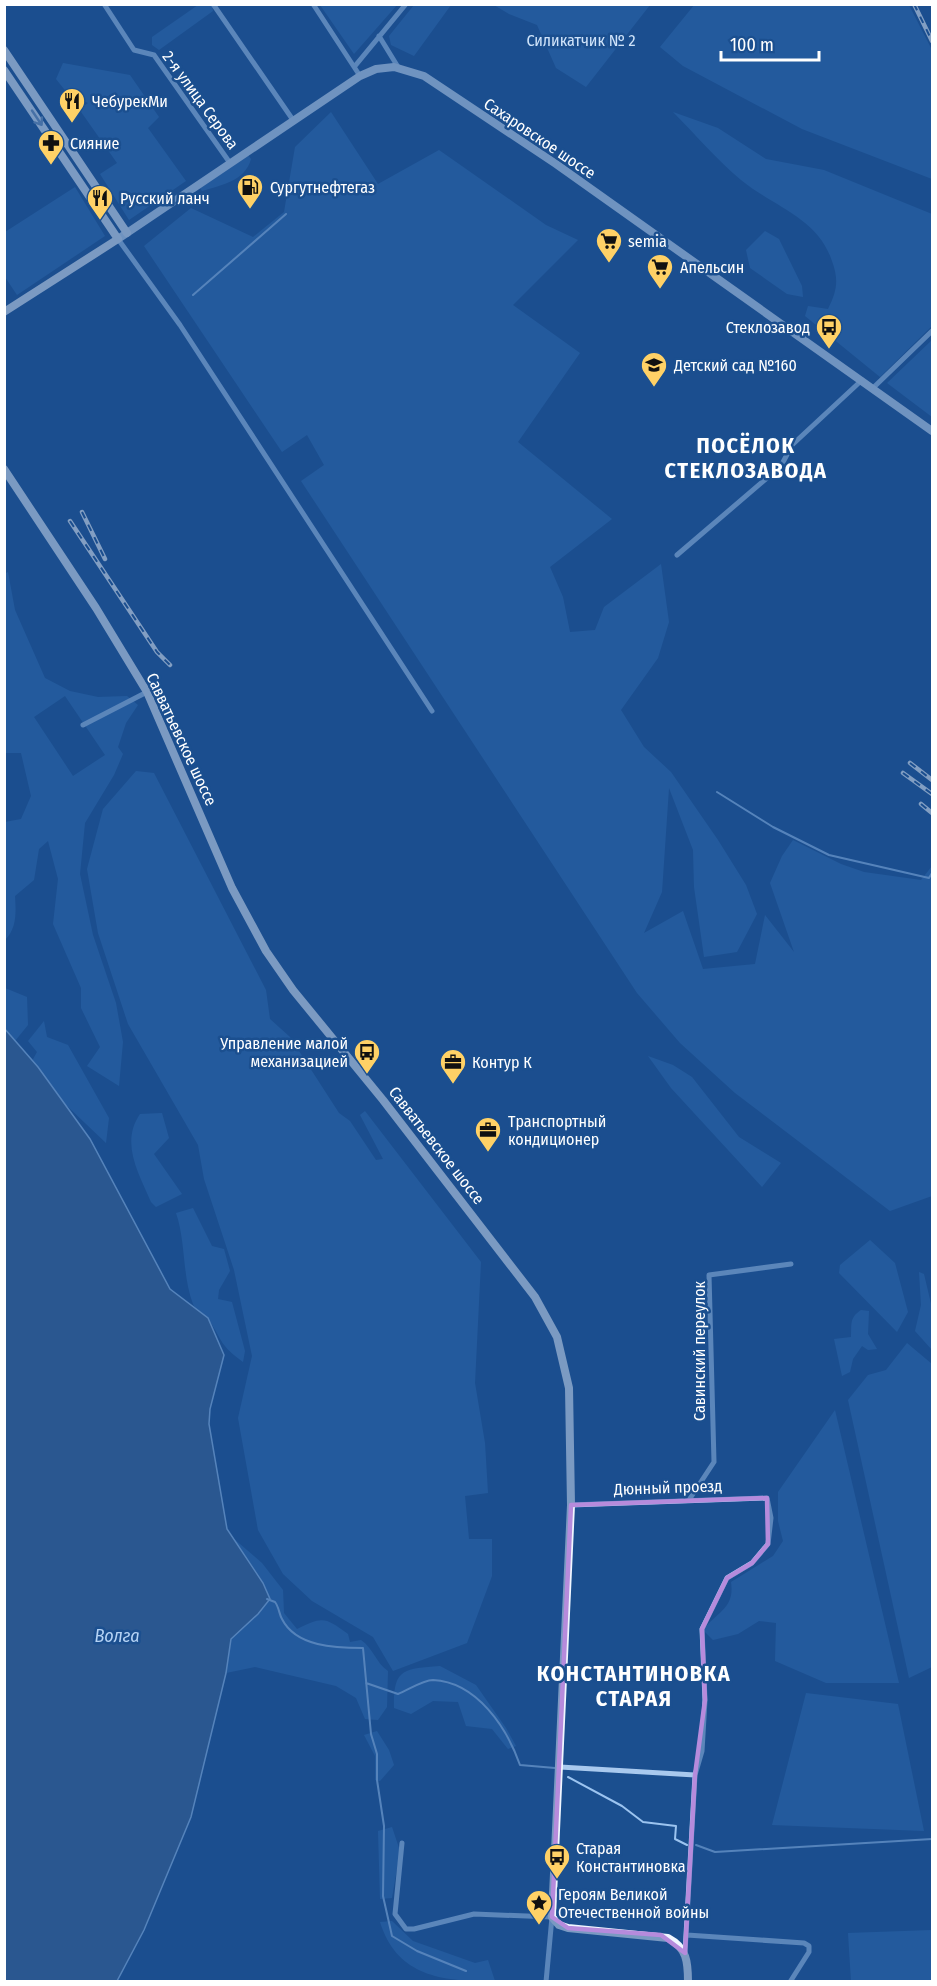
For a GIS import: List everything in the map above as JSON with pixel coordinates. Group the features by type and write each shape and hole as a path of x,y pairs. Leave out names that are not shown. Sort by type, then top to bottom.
{"main road":[{"path":"4,50 127,233"},
{"path":"4,312 118,239 360,76 381,68 398,67"},
{"name":"Сахаровское шоссе","path":"398,67 420,74 467,105 863,379 933,431"},
{"path":"5,70 118,239"},
{"name":"Савватьевское шоссе","path":"4,469 96,608 147,692 232,888 266,951 293,990 383,1100 521,1279 551,1323 562,1351 568,1380 570,1505 552,1917"},
{"path":"552,1917 566,1928 665,1936 678,1944 685,1953 688,1982"}],"street":[{"name":"2-я улица Серова","path":"104,4 134,50 154,55 230,163"},
{"path":"213,4 293,120"},
{"path":"314,4 360,76"},
{"path":"355,66 406,4"},
{"path":"379,36 398,67"},
{"path":"118,239 180,325 432,711"},
{"path":"874,387 933,331"},
{"path":"676,555 781,466 792,445 863,379"},
{"path":"83,725 147,692"},
{"name":"Савинский переулок","path":"689,1500 714,1462 709,1275 791,1264"},
{"name":"Дюнный проезд","path":"570,1505 766,1497 771,1518 768,1544 752,1563 727,1578 702,1629 705,1700 702,1751 695,1775"},
{"path":"560,1767 695,1775 685,1953"},
{"path":"402,1843 396,1914 406,1929 474,1914 552,1917 546,1982"},
{"path":"687,1935 801,1942 809,1948 808,1954 790,1982"}],"highlighted area":[{"path":"767,1498 768,1544 752,1563 727,1578 702,1629 705,1700 695,1775 685,1953 661,1935 568,1928 552,1917 571,1505"}],"green space":[{"path":"695,4 909,5 932,50 932,179 802,129 683,66 660,47"},
{"path":"198,5 212,5 213,11 159,50 152,45 152,37"},
{"path":"320,5 397,5 354,54"},
{"path":"414,5 451,5 414,56 391,45 389,36"},
{"name":"Силикатчик № 2","path":"494,5 650,5 586,87 556,68 537,25 509,14"},
{"path":"63,63 130,75 159,117 148,128 186,181 129,220 100,174 117,163 79,109 88,103 68,94 56,79"},
{"path":"331,112 378,184 439,150 546,225 578,240 513,305 580,353 518,442 612,519 550,567 563,597 570,632 595,630 604,607 661,564 669,622 658,658 621,710 644,747 671,772 718,840 746,885 757,914 737,952 704,957 694,887 693,850 669,788 662,892 644,933 683,911 703,969 755,964 765,915 794,952 770,883 782,856 793,840 841,864 864,872 921,880 932,866 932,1196 890,1211 735,1093 680,1043 637,993 301,481 324,465 307,435 282,452 144,246 191,208 253,237 284,212 295,147"},
{"path":"673,112 718,128 766,159 824,170 932,214 932,326 880,377 805,316 808,306 828,309 836,285 836,274 832,261 817,234 794,214 741,180"},
{"path":"248,155 251,159 248,166 238,177 225,184 202,191 200,188"},
{"path":"75,187 105,236 17,295 5,277 5,232"},
{"path":"765,231 779,239 802,286 803,297 787,294 750,268 746,250"},
{"path":"932,340 932,417 887,383"},
{"path":"8,572 15,610 45,678 70,691 98,697 127,696 138,705 126,723 118,747 123,754 114,775 85,823 80,874 93,935 116,1003 123,1042 119,1086 87,1066 100,1047 81,1008 81,988 53,924 58,879 48,841 39,849 34,880 15,896 14,925 5,940 5,822 21,819 31,796 21,753 5,753 4,574","holes":["65,696 105,755 73,776 34,717"]},
{"path":"136,771 154,773 266,990 270,1019 290,1037 339,1113 350,1121 376,1160 383,1159 360,1115 365,1111 481,1262 475,1383 485,1443 488,1493 465,1496 469,1539 492,1539 492,1576 467,1643 393,1671 373,1637 312,1601 283,1574 258,1530 238,1418 252,1356 234,1270 204,1179 198,1145 128,1024 98,933 87,869 103,809"},
{"path":"5,988 27,997 28,1025 15,1041 5,1028"},
{"path":"44,1021 47,1037 68,1045 109,1118 106,1143 65,1104 32,1061 37,1052 28,1041"},
{"path":"648,1056 673,1065 692,1077 739,1137 781,1163 762,1187 671,1088"},
{"path":"162,1113 169,1138 154,1154 182,1194 156,1207 151,1202 137,1169 132,1136 134,1125 140,1114"},
{"path":"193,1208 212,1246 224,1249 230,1271 219,1290 218,1299 232,1302 245,1351 243,1362 226,1347 209,1320 193,1304 187,1282 176,1213"},
{"path":"870,1240 895,1263 908,1312 897,1332 839,1273 840,1265"},
{"path":"919,1272 924,1274 932,1308 932,1350 915,1331 921,1305"},
{"path":"861,1310 869,1311 868,1334 877,1349 868,1350 862,1346 853,1359 850,1372 842,1376 834,1339 851,1337 853,1319"},
{"path":"907,1343 932,1364 932,1667 909,1678 848,1400 868,1375 886,1370"},
{"path":"835,1410 899,1683 826,1683 775,1661 776,1623 759,1621 738,1634 713,1640 703,1630 728,1604 732,1591 731,1582 773,1556 783,1541 778,1521 778,1492"},
{"path":"233,1538 262,1563 283,1590 284,1613 297,1629 318,1620 334,1624 348,1634 350,1642 361,1640 388,1671 387,1707 378,1720 365,1719 356,1698 336,1686 255,1667 226,1673 230,1639 258,1614 270,1599 263,1583"},
{"path":"440,1666 476,1685 516,1746 508,1749 492,1729 466,1726 458,1702 433,1701 411,1714 394,1708 396,1685 403,1673 417,1668"},
{"path":"806,1693 898,1704 924,1831 772,1825"},
{"path":"377,1731 389,1750 394,1765 380,1781 375,1780 375,1756 364,1735"},
{"path":"392,1827 400,1851 392,1898 380,1899 378,1831"},
{"path":"392,1921 413,1941 475,1963 488,1960 495,1981 441,1977 425,1973 410,1965 398,1955 380,1922"},
{"path":"932,1930 932,1981 851,1981 848,1933"}],"water":[{"name":"Волга","path":"4,1028 38,1067 90,1139 170,1289 208,1318 224,1355 210,1409 209,1424 227,1529 263,1583 270,1599 258,1614 231,1639 226,1673 191,1817 144,1930 117,1981 5,1981"}],"waterway":[{"path":"193,295 286,214"},
{"path":"717,792 773,827 829,855 929,878 932,873"},
{"path":"267,1599 275,1602 282,1619 297,1635 318,1644 363,1648 371,1734 377,1754 377,1780 384,1826 383,1896 392,1936 417,1951 466,1971"},
{"path":"366,1683 398,1694 429,1680 449,1683 463,1689 488,1709 498,1722 520,1765 555,1768"},
{"path":"568,1777 622,1806 643,1822 676,1826 675,1839 687,1845"},
{"path":"696,1845 715,1852 932,1839"}],"railway":[{"path":"914,4 932,41"},
{"path":"82,512 105,559"},
{"path":"70,521 157,652 170,665"},
{"path":"910,763 932,780"},
{"path":"903,773 932,794"},
{"path":"921,804 932,813"}],"place":[{"name":"ЧебурекМи","path":"72,124"},
{"name":"Сияние","path":"51,166"},
{"name":"Сургутнефтегаз","path":"250,210"},
{"name":"Русский ланч","path":"100,221"},
{"name":"semia","path":"609,264"},
{"name":"Апельсин","path":"660,290"},
{"name":"Стеклозавод","path":"829,350"},
{"name":"Детский сад №160","path":"654,388"},
{"name":"Управление малой механизацией","path":"367,1075"},
{"name":"Контур К","path":"453,1085"},
{"name":"Транспортный кондиционер","path":"488,1153"},
{"name":"Старая Константиновка","path":"557,1880"},
{"name":"Героям Великой Отечественной войны","path":"539,1926"}],"district":[{"name":"ПОСЁЛОК СТЕКЛОЗАВОДА","path":"746,458"},
{"name":"КОНСТАНТИНОВКА СТАРАЯ","path":"634,1686"}]}
